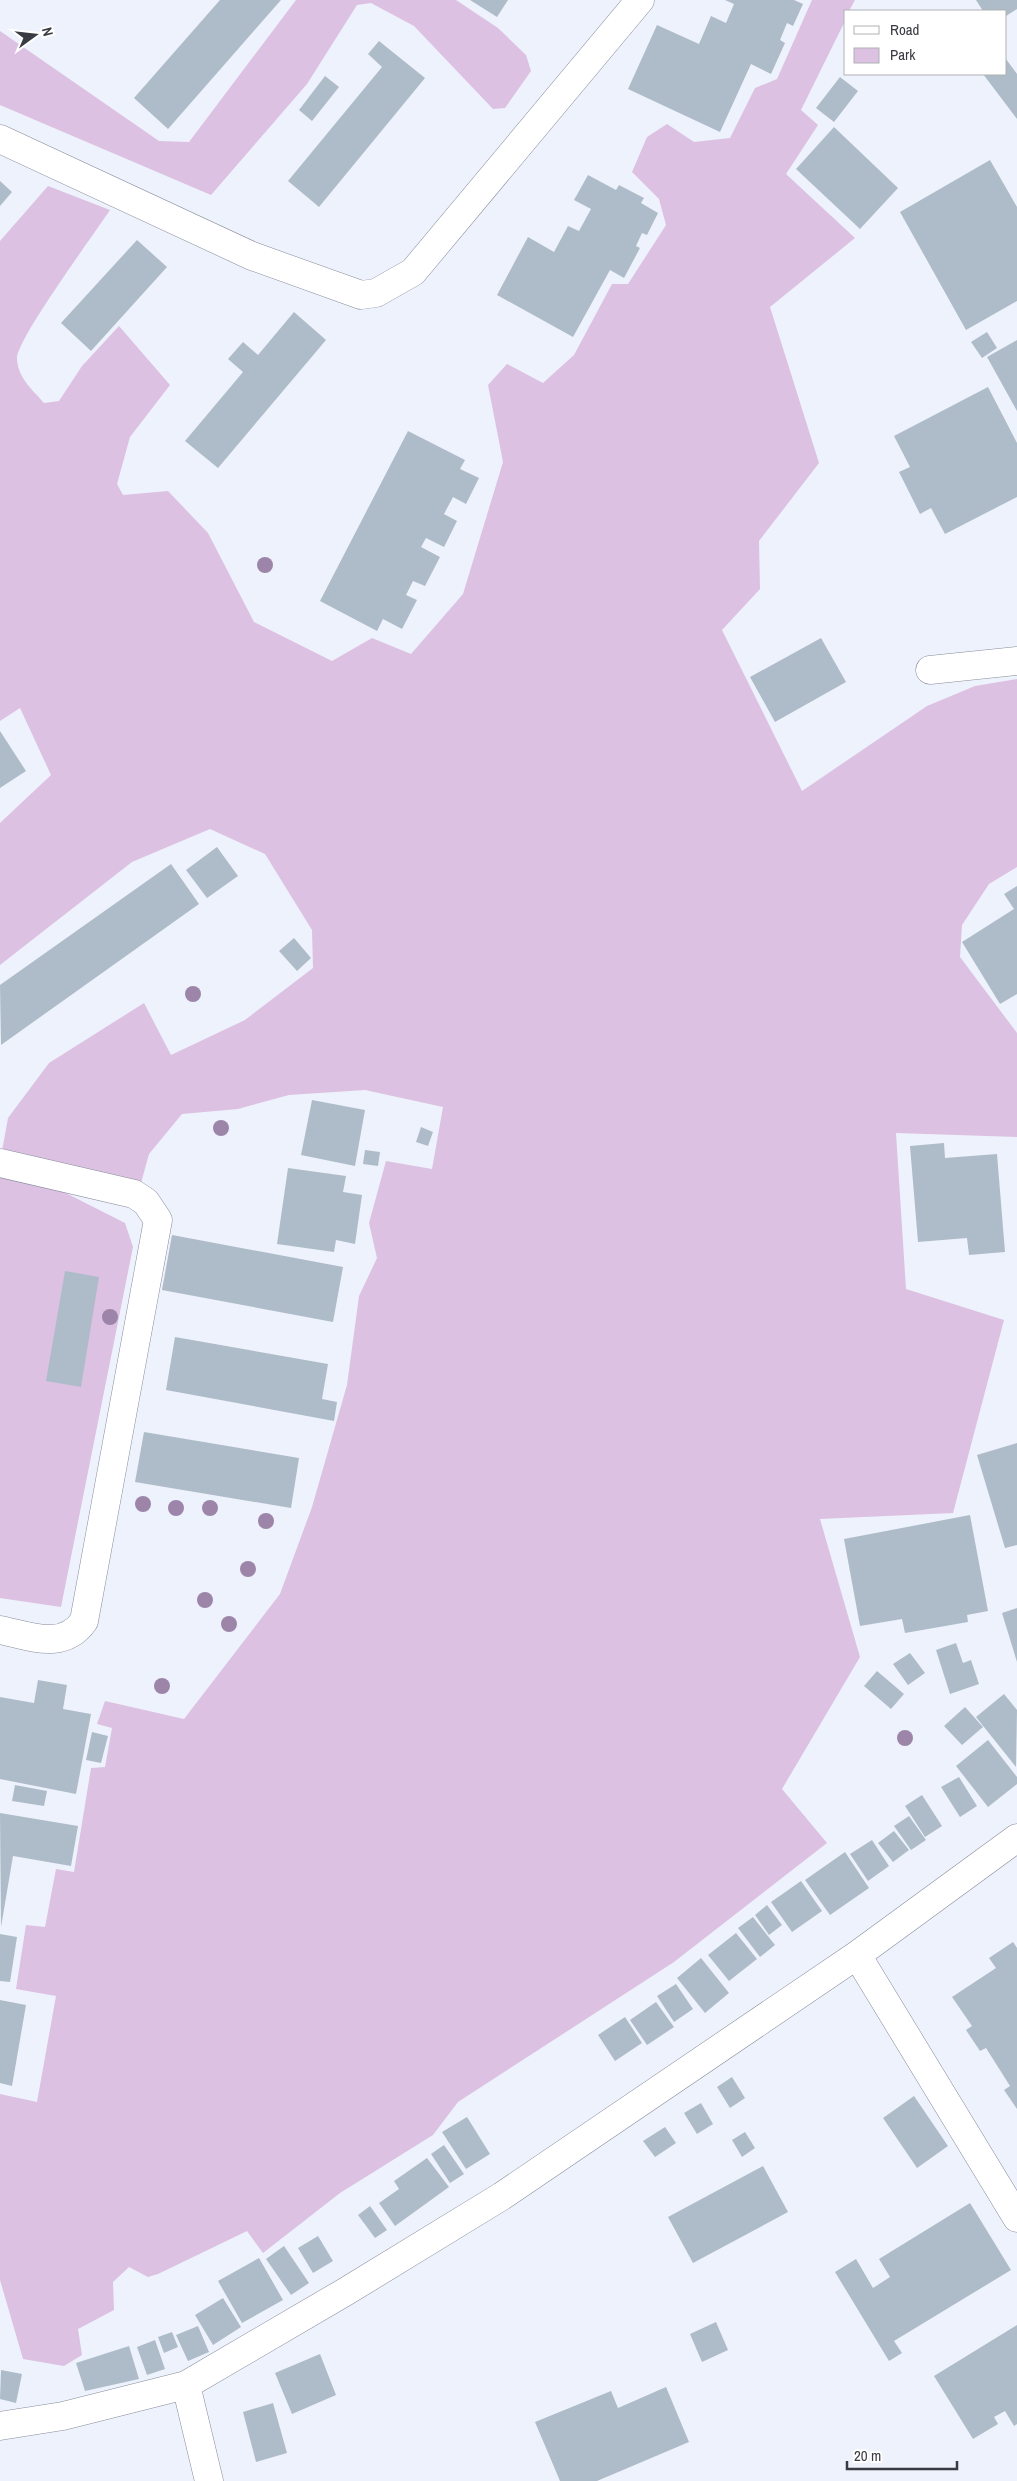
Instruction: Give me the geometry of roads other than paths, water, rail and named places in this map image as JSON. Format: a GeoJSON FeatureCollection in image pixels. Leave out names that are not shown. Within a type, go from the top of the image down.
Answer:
{"type":"FeatureCollection","features":[{"type":"Feature","properties":{"kind":"street"},"geometry":{"type":"LineString","coordinates":[[0,139],[252,256],[361,296],[376,293],[413,272],[640,0]]}},
{"type":"Feature","properties":{"kind":"street"},"geometry":{"type":"LineString","coordinates":[[930,670],[1017,661]]}},
{"type":"Feature","properties":{"kind":"street"},"geometry":{"type":"LineString","coordinates":[[0,1163],[134,1194],[146,1202],[158,1220],[84,1621],[77,1631],[59,1640],[0,1630]]}},
{"type":"Feature","properties":{"kind":"street"},"geometry":{"type":"LineString","coordinates":[[0,2426],[63,2416],[186,2385],[345,2292],[502,2196],[857,1955],[1017,1838]]}},
{"type":"Feature","properties":{"kind":"street"},"geometry":{"type":"LineString","coordinates":[[857,1955],[1017,2218]]}},
{"type":"Feature","properties":{"kind":"street"},"geometry":{"type":"LineString","coordinates":[[186,2385],[209,2481]]}}]}
